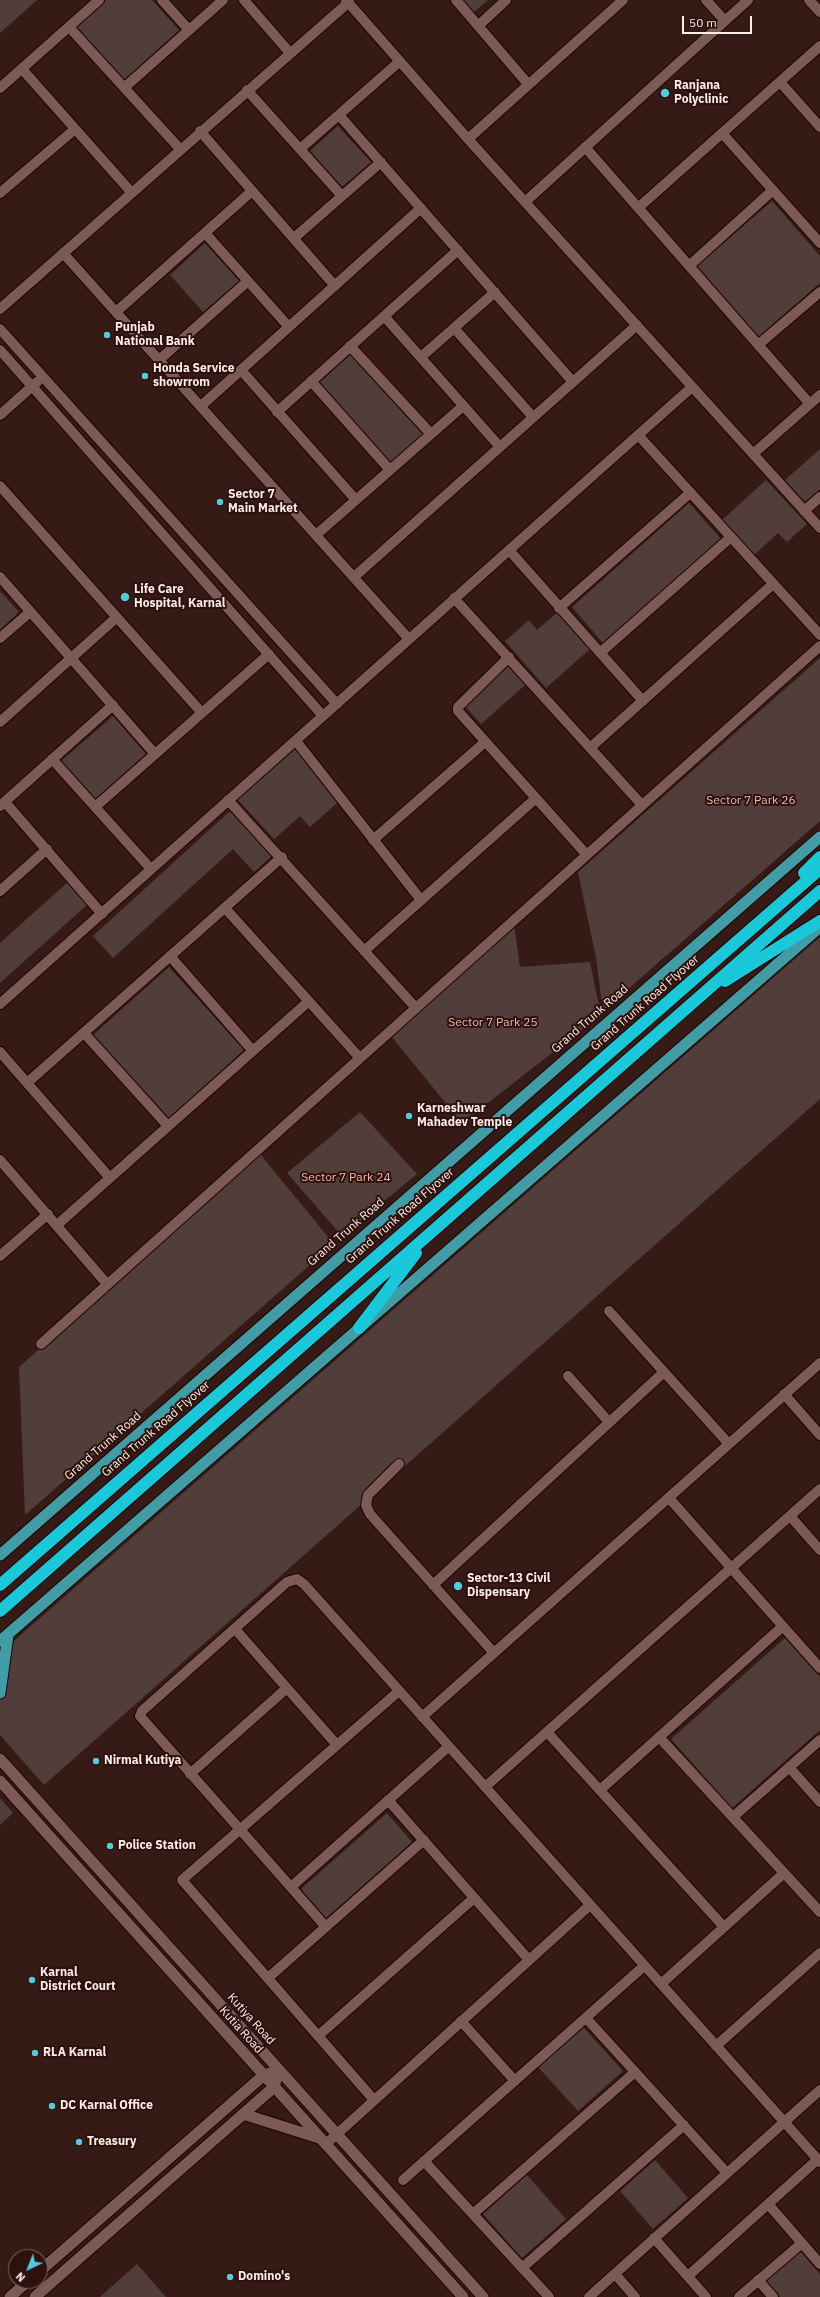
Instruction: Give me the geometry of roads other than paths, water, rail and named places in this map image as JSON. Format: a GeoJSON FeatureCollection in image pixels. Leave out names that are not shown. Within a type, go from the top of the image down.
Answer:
{"type":"FeatureCollection","features":[{"type":"Feature","properties":{"kind":"highway"},"geometry":{"type":"LineString","coordinates":[[772,910],[820,857]]}},
{"type":"Feature","properties":{"kind":"highway","name":"Grand Trunk Road Flyover"},"geometry":{"type":"LineString","coordinates":[[0,1585],[258,1357],[820,868]]}},
{"type":"Feature","properties":{"kind":"highway"},"geometry":{"type":"LineString","coordinates":[[0,1611],[820,891]]}},
{"type":"Feature","properties":{"kind":"highway"},"geometry":{"type":"LineString","coordinates":[[711,987],[732,978],[820,921]]}},
{"type":"Feature","properties":{"kind":"highway"},"geometry":{"type":"LineString","coordinates":[[359,1328],[432,1232]]}},
{"type":"Feature","properties":{"kind":"main road","name":"Grand Trunk Road"},"geometry":{"type":"LineString","coordinates":[[0,1555],[820,837]]}},
{"type":"Feature","properties":{"kind":"main road"},"geometry":{"type":"LineString","coordinates":[[0,1693],[4,1638],[820,927]]}},
{"type":"Feature","properties":{"kind":"street"},"geometry":{"type":"LineString","coordinates":[[0,88],[99,0]]}},
{"type":"Feature","properties":{"kind":"street"},"geometry":{"type":"LineString","coordinates":[[162,0],[189,30]]}},
{"type":"Feature","properties":{"kind":"street"},"geometry":{"type":"LineString","coordinates":[[125,87],[222,0]]}},
{"type":"Feature","properties":{"kind":"street"},"geometry":{"type":"LineString","coordinates":[[244,0],[290,53]]}},
{"type":"Feature","properties":{"kind":"street"},"geometry":{"type":"LineString","coordinates":[[456,0],[528,84]]}},
{"type":"Feature","properties":{"kind":"street"},"geometry":{"type":"LineString","coordinates":[[478,26],[506,0]]}},
{"type":"Feature","properties":{"kind":"street"},"geometry":{"type":"LineString","coordinates":[[468,139],[623,0]]}},
{"type":"Feature","properties":{"kind":"street"},"geometry":{"type":"LineString","coordinates":[[706,0],[725,21]]}},
{"type":"Feature","properties":{"kind":"street"},"geometry":{"type":"LineString","coordinates":[[525,202],[748,0]]}},
{"type":"Feature","properties":{"kind":"street"},"geometry":{"type":"LineString","coordinates":[[809,0],[820,12]]}},
{"type":"Feature","properties":{"kind":"street"},"geometry":{"type":"LineString","coordinates":[[0,309],[347,1],[468,139],[820,528]]}},
{"type":"Feature","properties":{"kind":"street"},"geometry":{"type":"LineString","coordinates":[[69,27],[180,149]]}},
{"type":"Feature","properties":{"kind":"street"},"geometry":{"type":"LineString","coordinates":[[638,208],[820,46]]}},
{"type":"Feature","properties":{"kind":"street"},"geometry":{"type":"LineString","coordinates":[[300,149],[400,61]]}},
{"type":"Feature","properties":{"kind":"street"},"geometry":{"type":"LineString","coordinates":[[22,69],[132,192]]}},
{"type":"Feature","properties":{"kind":"street"},"geometry":{"type":"LineString","coordinates":[[780,82],[820,127]]}},
{"type":"Feature","properties":{"kind":"street"},"geometry":{"type":"LineString","coordinates":[[247,90],[342,196]]}},
{"type":"Feature","properties":{"kind":"street"},"geometry":{"type":"LineString","coordinates":[[339,115],[573,382]]}},
{"type":"Feature","properties":{"kind":"street"},"geometry":{"type":"LineString","coordinates":[[0,193],[75,128]]}},
{"type":"Feature","properties":{"kind":"street"},"geometry":{"type":"LineString","coordinates":[[200,131],[335,286]]}},
{"type":"Feature","properties":{"kind":"street"},"geometry":{"type":"LineString","coordinates":[[722,133],[820,243]]}},
{"type":"Feature","properties":{"kind":"street"},"geometry":{"type":"LineString","coordinates":[[585,147],[810,404]]}},
{"type":"Feature","properties":{"kind":"street"},"geometry":{"type":"LineString","coordinates":[[294,238],[381,162]]}},
{"type":"Feature","properties":{"kind":"street"},"geometry":{"type":"LineString","coordinates":[[689,266],[773,190]]}},
{"type":"Feature","properties":{"kind":"street"},"geometry":{"type":"LineString","coordinates":[[116,312],[252,191]]}},
{"type":"Feature","properties":{"kind":"street"},"geometry":{"type":"LineString","coordinates":[[201,406],[421,208]]}},
{"type":"Feature","properties":{"kind":"street"},"geometry":{"type":"LineString","coordinates":[[205,233],[289,327]]}},
{"type":"Feature","properties":{"kind":"street"},"geometry":{"type":"LineString","coordinates":[[277,412],[458,250]]}},
{"type":"Feature","properties":{"kind":"street"},"geometry":{"type":"LineString","coordinates":[[63,253],[408,638]]}},
{"type":"Feature","properties":{"kind":"street"},"geometry":{"type":"LineString","coordinates":[[159,360],[248,281]]}},
{"type":"Feature","properties":{"kind":"street"},"geometry":{"type":"LineString","coordinates":[[421,357],[495,292]]}},
{"type":"Feature","properties":{"kind":"street"},"geometry":{"type":"LineString","coordinates":[[758,345],[820,292]]}},
{"type":"Feature","properties":{"kind":"street"},"geometry":{"type":"LineString","coordinates":[[384,316],[500,447]]}},
{"type":"Feature","properties":{"kind":"street"},"geometry":{"type":"LineString","coordinates":[[354,577],[637,325]]}},
{"type":"Feature","properties":{"kind":"street"},"geometry":{"type":"LineString","coordinates":[[454,328],[533,418]]}},
{"type":"Feature","properties":{"kind":"street"},"geometry":{"type":"LineString","coordinates":[[0,329],[337,704]]}},
{"type":"Feature","properties":{"kind":"street"},"geometry":{"type":"LineString","coordinates":[[350,346],[431,434]]}},
{"type":"Feature","properties":{"kind":"street"},"geometry":{"type":"LineString","coordinates":[[0,350],[323,716]]}},
{"type":"Feature","properties":{"kind":"street"},"geometry":{"type":"LineString","coordinates":[[241,370],[356,500]]}},
{"type":"Feature","properties":{"kind":"street"},"geometry":{"type":"LineString","coordinates":[[0,415],[43,377]]}},
{"type":"Feature","properties":{"kind":"street"},"geometry":{"type":"LineString","coordinates":[[311,381],[390,470]]}},
{"type":"Feature","properties":{"kind":"street"},"geometry":{"type":"LineString","coordinates":[[0,1004],[296,741],[408,638],[639,436],[692,387]]}},
{"type":"Feature","properties":{"kind":"street"},"geometry":{"type":"LineString","coordinates":[[753,454],[820,395]]}},
{"type":"Feature","properties":{"kind":"street"},"geometry":{"type":"LineString","coordinates":[[316,535],[464,406]]}},
{"type":"Feature","properties":{"kind":"street"},"geometry":{"type":"LineString","coordinates":[[639,436],[820,635]]}},
{"type":"Feature","properties":{"kind":"street"},"geometry":{"type":"LineString","coordinates":[[114,478],[125,469]]}},
{"type":"Feature","properties":{"kind":"street"},"geometry":{"type":"LineString","coordinates":[[0,486],[202,713]]}},
{"type":"Feature","properties":{"kind":"street"},"geometry":{"type":"LineString","coordinates":[[560,608],[690,493]]}},
{"type":"Feature","properties":{"kind":"street"},"geometry":{"type":"LineString","coordinates":[[804,511],[820,496]]}},
{"type":"Feature","properties":{"kind":"street"},"geometry":{"type":"LineString","coordinates":[[600,653],[731,537]]}},
{"type":"Feature","properties":{"kind":"street"},"geometry":{"type":"LineString","coordinates":[[508,550],[643,700]]}},
{"type":"Feature","properties":{"kind":"street"},"geometry":{"type":"LineString","coordinates":[[206,582],[218,571]]}},
{"type":"Feature","properties":{"kind":"street"},"geometry":{"type":"LineString","coordinates":[[0,577],[155,754]]}},
{"type":"Feature","properties":{"kind":"street"},"geometry":{"type":"LineString","coordinates":[[591,747],[773,584]]}},
{"type":"Feature","properties":{"kind":"street"},"geometry":{"type":"LineString","coordinates":[[454,598],[591,747],[642,805]]}},
{"type":"Feature","properties":{"kind":"street"},"geometry":{"type":"LineString","coordinates":[[0,638],[30,612]]}},
{"type":"Feature","properties":{"kind":"street"},"geometry":{"type":"LineString","coordinates":[[0,722],[117,617]]}},
{"type":"Feature","properties":{"kind":"street"},"geometry":{"type":"LineString","coordinates":[[41,1344],[359,1057],[820,646]]}},
{"type":"Feature","properties":{"kind":"street"},"geometry":{"type":"LineString","coordinates":[[95,807],[269,654]]}},
{"type":"Feature","properties":{"kind":"street"},"geometry":{"type":"LineString","coordinates":[[509,657],[457,709],[586,854]]}},
{"type":"Feature","properties":{"kind":"street"},"geometry":{"type":"LineString","coordinates":[[102,914],[47,849],[2,804],[113,706]]}},
{"type":"Feature","properties":{"kind":"street"},"geometry":{"type":"LineString","coordinates":[[296,741],[420,900]]}},
{"type":"Feature","properties":{"kind":"street"},"geometry":{"type":"LineString","coordinates":[[374,840],[485,742]]}},
{"type":"Feature","properties":{"kind":"street"},"geometry":{"type":"LineString","coordinates":[[52,759],[151,869]]}},
{"type":"Feature","properties":{"kind":"street"},"geometry":{"type":"LineString","coordinates":[[364,950],[536,799]]}},
{"type":"Feature","properties":{"kind":"street"},"geometry":{"type":"LineString","coordinates":[[228,800],[282,857],[415,1007]]}},
{"type":"Feature","properties":{"kind":"street"},"geometry":{"type":"LineString","coordinates":[[0,890],[47,849]]}},
{"type":"Feature","properties":{"kind":"street"},"geometry":{"type":"LineString","coordinates":[[27,1083],[282,857]]}},
{"type":"Feature","properties":{"kind":"street"},"geometry":{"type":"LineString","coordinates":[[225,908],[359,1057]]}},
{"type":"Feature","properties":{"kind":"street"},"geometry":{"type":"LineString","coordinates":[[170,956],[253,1051]]}},
{"type":"Feature","properties":{"kind":"street"},"geometry":{"type":"LineString","coordinates":[[57,1225],[309,1001]]}},
{"type":"Feature","properties":{"kind":"street"},"geometry":{"type":"LineString","coordinates":[[84,1033],[168,1126]]}},
{"type":"Feature","properties":{"kind":"street"},"geometry":{"type":"LineString","coordinates":[[0,1052],[110,1178]]}},
{"type":"Feature","properties":{"kind":"street"},"geometry":{"type":"LineString","coordinates":[[0,1160],[107,1284]]}},
{"type":"Feature","properties":{"kind":"street"},"geometry":{"type":"LineString","coordinates":[[0,1256],[48,1214]]}},
{"type":"Feature","properties":{"kind":"street"},"geometry":{"type":"LineString","coordinates":[[610,1311],[729,1444]]}},
{"type":"Feature","properties":{"kind":"street"},"geometry":{"type":"LineString","coordinates":[[422,1717],[820,1362]]}},
{"type":"Feature","properties":{"kind":"street"},"geometry":{"type":"LineString","coordinates":[[433,1585],[664,1372]]}},
{"type":"Feature","properties":{"kind":"street"},"geometry":{"type":"LineString","coordinates":[[568,1376],[609,1422]]}},
{"type":"Feature","properties":{"kind":"street"},"geometry":{"type":"LineString","coordinates":[[784,1394],[820,1435]]}},
{"type":"Feature","properties":{"kind":"street"},"geometry":{"type":"LineString","coordinates":[[399,1464],[368,1495],[366,1505],[370,1514],[494,1653]]}},
{"type":"Feature","properties":{"kind":"street"},"geometry":{"type":"LineString","coordinates":[[485,1787],[820,1489]]}},
{"type":"Feature","properties":{"kind":"street"},"geometry":{"type":"LineString","coordinates":[[669,1498],[820,1668]]}},
{"type":"Feature","properties":{"kind":"street"},"geometry":{"type":"LineString","coordinates":[[790,1516],[820,1550]]}},
{"type":"Feature","properties":{"kind":"street"},"geometry":{"type":"LineString","coordinates":[[326,1927],[140,1716],[142,1711],[287,1582],[297,1579],[304,1584],[819,2161],[768,2204],[688,2276]]}},
{"type":"Feature","properties":{"kind":"street"},"geometry":{"type":"LineString","coordinates":[[600,1790],[783,1626]]}},
{"type":"Feature","properties":{"kind":"street"},"geometry":{"type":"LineString","coordinates":[[235,1629],[337,1745]]}},
{"type":"Feature","properties":{"kind":"street"},"geometry":{"type":"LineString","coordinates":[[190,1774],[287,1688]]}},
{"type":"Feature","properties":{"kind":"street"},"geometry":{"type":"LineString","coordinates":[[374,2100],[182,1880],[399,1691]]}},
{"type":"Feature","properties":{"kind":"street"},"geometry":{"type":"LineString","coordinates":[[547,1732],[724,1927]]}},
{"type":"Feature","properties":{"kind":"street"},"geometry":{"type":"LineString","coordinates":[[659,1737],[820,1912]]}},
{"type":"Feature","properties":{"kind":"street"},"geometry":{"type":"LineString","coordinates":[[733,1817],[820,1740]]}},
{"type":"Feature","properties":{"kind":"street"},"geometry":{"type":"LineString","coordinates":[[291,1887],[448,1747]]}},
{"type":"Feature","properties":{"kind":"street","name":"Kutiya Road"},"geometry":{"type":"LineString","coordinates":[[0,1759],[483,2297]]}},
{"type":"Feature","properties":{"kind":"street"},"geometry":{"type":"LineString","coordinates":[[789,1767],[820,1802]]}},
{"type":"Feature","properties":{"kind":"street","name":"Kutia Road"},"geometry":{"type":"LineString","coordinates":[[0,1781],[463,2297]]}},
{"type":"Feature","properties":{"kind":"street"},"geometry":{"type":"LineString","coordinates":[[25,1809],[37,1800]]}},
{"type":"Feature","properties":{"kind":"street"},"geometry":{"type":"LineString","coordinates":[[388,1800],[529,1960]]}},
{"type":"Feature","properties":{"kind":"street"},"geometry":{"type":"LineString","coordinates":[[268,1978],[424,1840]]}},
{"type":"Feature","properties":{"kind":"street"},"geometry":{"type":"LineString","coordinates":[[661,1984],[784,1873]]}},
{"type":"Feature","properties":{"kind":"street"},"geometry":{"type":"LineString","coordinates":[[318,2036],[474,1898]]}},
{"type":"Feature","properties":{"kind":"street"},"geometry":{"type":"LineString","coordinates":[[243,2114],[323,2141],[337,2134],[590,1905]]}},
{"type":"Feature","properties":{"kind":"street"},"geometry":{"type":"LineString","coordinates":[[716,2046],[820,1953]]}},
{"type":"Feature","properties":{"kind":"street"},"geometry":{"type":"LineString","coordinates":[[403,2180],[644,1966]]}},
{"type":"Feature","properties":{"kind":"street"},"geometry":{"type":"LineString","coordinates":[[586,2018],[727,2173]]}},
{"type":"Feature","properties":{"kind":"street"},"geometry":{"type":"LineString","coordinates":[[461,2022],[514,2081]]}},
{"type":"Feature","properties":{"kind":"street"},"geometry":{"type":"LineString","coordinates":[[48,2264],[264,2075],[280,2070]]}},
{"type":"Feature","properties":{"kind":"street"},"geometry":{"type":"LineString","coordinates":[[37,2296],[274,2087],[280,2070]]}},
{"type":"Feature","properties":{"kind":"street"},"geometry":{"type":"LineString","coordinates":[[473,2214],[634,2072]]}},
{"type":"Feature","properties":{"kind":"street"},"geometry":{"type":"LineString","coordinates":[[589,2297],[820,2090]]}},
{"type":"Feature","properties":{"kind":"street"},"geometry":{"type":"LineString","coordinates":[[522,2268],[684,2125]]}},
{"type":"Feature","properties":{"kind":"street"},"geometry":{"type":"LineString","coordinates":[[175,2153],[185,2165]]}},
{"type":"Feature","properties":{"kind":"street"},"geometry":{"type":"LineString","coordinates":[[424,2161],[549,2297]]}},
{"type":"Feature","properties":{"kind":"street"},"geometry":{"type":"LineString","coordinates":[[768,2204],[820,2264]]}},
{"type":"Feature","properties":{"kind":"street"},"geometry":{"type":"LineString","coordinates":[[654,2238],[706,2297]]}},
{"type":"Feature","properties":{"kind":"street"},"geometry":{"type":"LineString","coordinates":[[739,2297],[802,2243]]}},
{"type":"Feature","properties":{"kind":"street"},"geometry":{"type":"LineString","coordinates":[[615,2274],[635,2297]]}},
{"type":"Feature","properties":{"kind":"street"},"geometry":{"type":"LineString","coordinates":[[758,2280],[772,2297]]}},
{"type":"Feature","properties":{"kind":"street"},"geometry":{"type":"LineString","coordinates":[[10,2297],[19,2289]]}},
{"type":"Feature","properties":{"kind":"place","name":"Ranjana Polyclinic"},"geometry":{"type":"Point","coordinates":[665,93]}},
{"type":"Feature","properties":{"kind":"place","name":"Punjab National Bank"},"geometry":{"type":"Point","coordinates":[107,335]}},
{"type":"Feature","properties":{"kind":"place","name":"Honda Service showrrom"},"geometry":{"type":"Point","coordinates":[145,376]}},
{"type":"Feature","properties":{"kind":"place","name":"Sector 7 Main Market"},"geometry":{"type":"Point","coordinates":[220,502]}},
{"type":"Feature","properties":{"kind":"place","name":"Life Care Hospital, Karnal"},"geometry":{"type":"Point","coordinates":[125,597]}},
{"type":"Feature","properties":{"kind":"place","name":"Karneshwar Mahadev Temple"},"geometry":{"type":"Point","coordinates":[409,1116]}},
{"type":"Feature","properties":{"kind":"place","name":"Sector-13 Civil Dispensary"},"geometry":{"type":"Point","coordinates":[458,1586]}},
{"type":"Feature","properties":{"kind":"place","name":"Nirmal Kutiya"},"geometry":{"type":"Point","coordinates":[96,1761]}},
{"type":"Feature","properties":{"kind":"place","name":"Police Station"},"geometry":{"type":"Point","coordinates":[110,1846]}},
{"type":"Feature","properties":{"kind":"place","name":"Karnal District Court"},"geometry":{"type":"Point","coordinates":[32,1980]}},
{"type":"Feature","properties":{"kind":"place","name":"RLA Karnal"},"geometry":{"type":"Point","coordinates":[35,2053]}},
{"type":"Feature","properties":{"kind":"place","name":"DC Karnal Office"},"geometry":{"type":"Point","coordinates":[52,2106]}},
{"type":"Feature","properties":{"kind":"place","name":"Treasury"},"geometry":{"type":"Point","coordinates":[79,2142]}},
{"type":"Feature","properties":{"kind":"place","name":"Domino's"},"geometry":{"type":"Point","coordinates":[230,2277]}},
{"type":"Feature","properties":{"kind":"park label","name":"Sector 7 Park 26"},"geometry":{"type":"Point","coordinates":[751,801]}},
{"type":"Feature","properties":{"kind":"park label","name":"Sector 7 Park 25"},"geometry":{"type":"Point","coordinates":[493,1023]}},
{"type":"Feature","properties":{"kind":"park label","name":"Sector 7 Park 24"},"geometry":{"type":"Point","coordinates":[346,1178]}}]}
